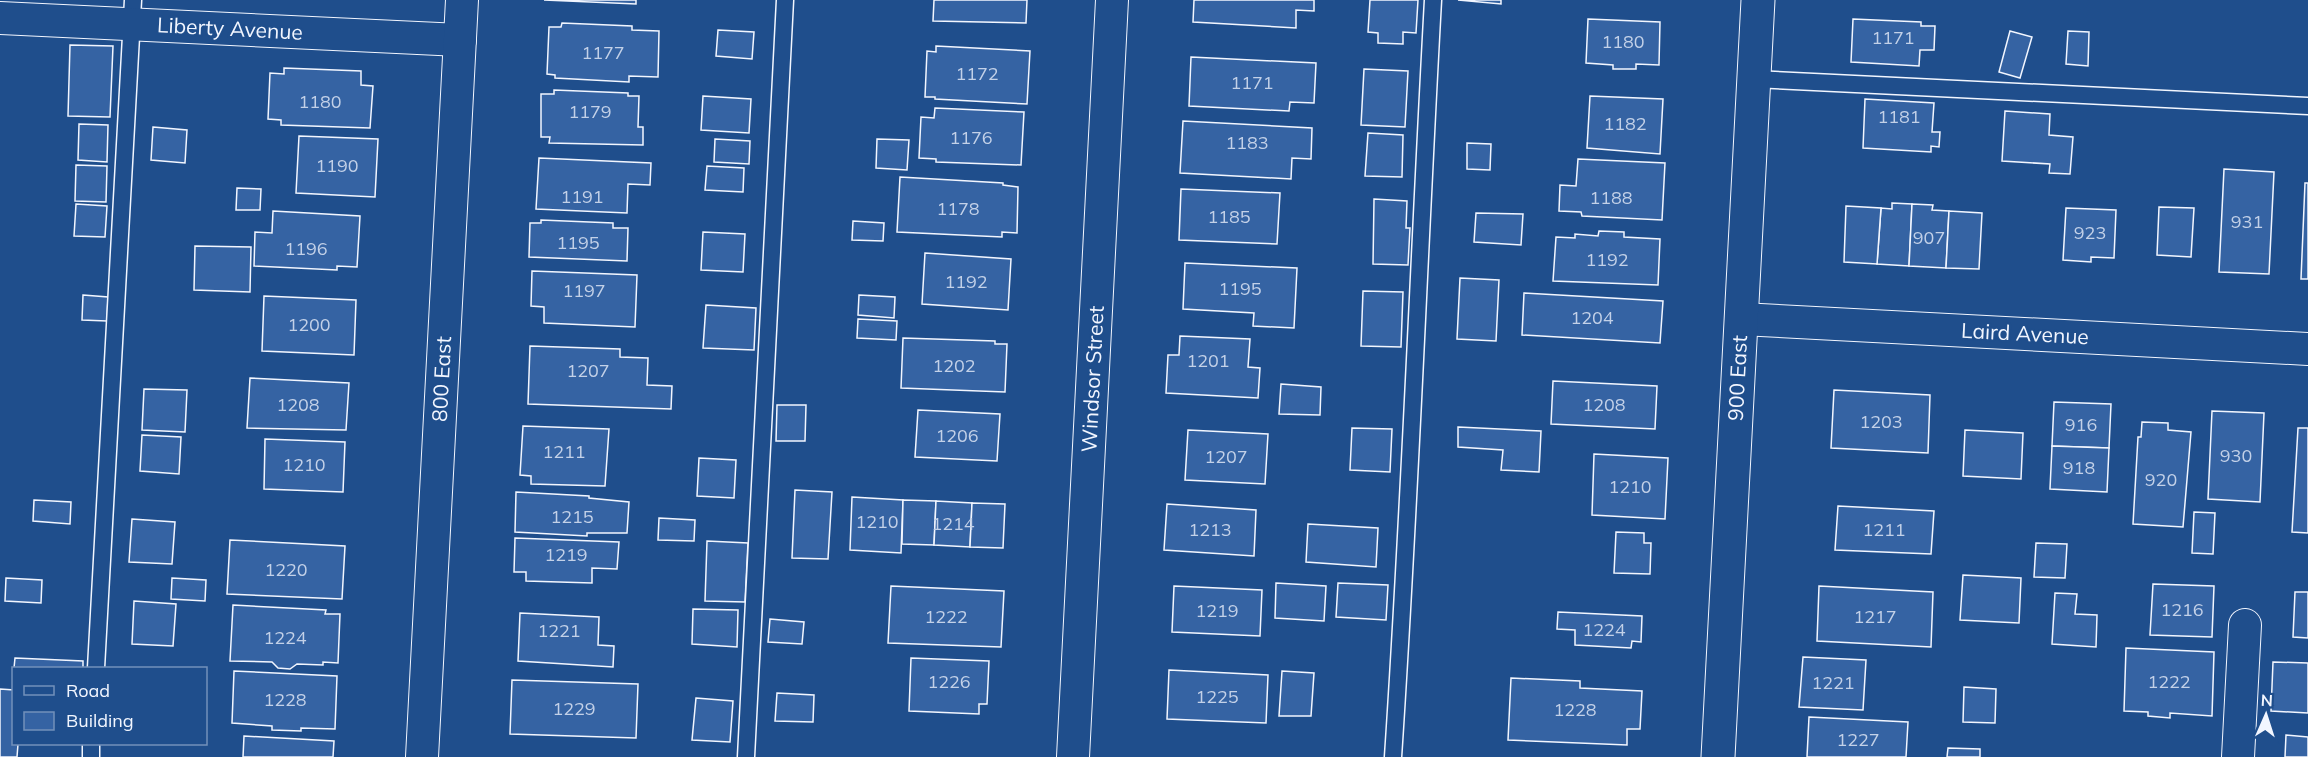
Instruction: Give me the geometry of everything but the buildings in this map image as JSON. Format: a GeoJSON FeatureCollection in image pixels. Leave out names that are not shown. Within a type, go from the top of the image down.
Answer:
{"type":"FeatureCollection","features":[{"type":"Feature","properties":{"kind":"street","name":"800 East"},"geometry":{"type":"LineString","coordinates":[[422,757],[462,0]]}},
{"type":"Feature","properties":{"kind":"street","name":"Windsor Street"},"geometry":{"type":"LineString","coordinates":[[1073,757],[1112,0]]}},
{"type":"Feature","properties":{"kind":"street","name":"900 East"},"geometry":{"type":"LineString","coordinates":[[1718,757],[1758,0]]}},
{"type":"Feature","properties":{"kind":"street","name":"Liberty Avenue"},"geometry":{"type":"LineString","coordinates":[[0,18],[133,12],[460,40]]}},
{"type":"Feature","properties":{"kind":"street","name":"Laird Avenue"},"geometry":{"type":"LineString","coordinates":[[1741,319],[2308,350]]}},
{"type":"Feature","properties":{"kind":"street"},"geometry":{"type":"LineString","coordinates":[[2238,757],[2245,625]]}},
{"type":"Feature","properties":{"kind":"lane"},"geometry":{"type":"LineString","coordinates":[[747,757],[785,0]]}},
{"type":"Feature","properties":{"kind":"lane"},"geometry":{"type":"LineString","coordinates":[[1393,757],[1407,560],[1421,218],[1433,0]]}},
{"type":"Feature","properties":{"kind":"lane"},"geometry":{"type":"LineString","coordinates":[[96,667],[133,12]]}},
{"type":"Feature","properties":{"kind":"lane"},"geometry":{"type":"LineString","coordinates":[[1754,79],[2308,106]]}}]}
